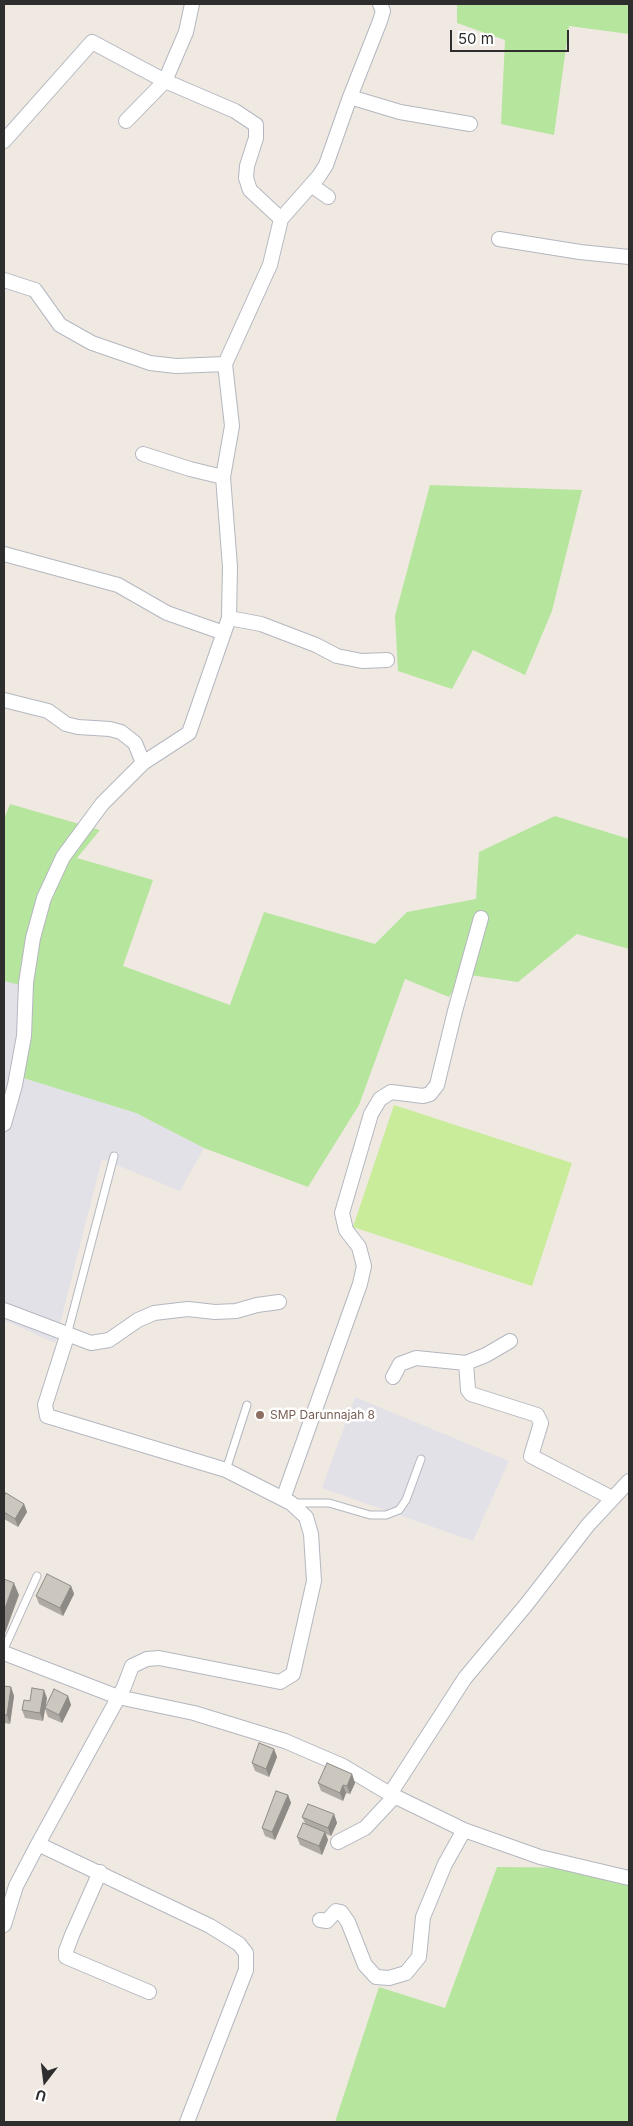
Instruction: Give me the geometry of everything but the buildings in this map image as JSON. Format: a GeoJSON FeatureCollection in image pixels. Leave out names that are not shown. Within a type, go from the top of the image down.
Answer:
{"type":"FeatureCollection","features":[{"type":"Feature","properties":{"kind":"street"},"geometry":{"type":"LineString","coordinates":[[126,121],[164,81],[186,32],[192,4]]}},
{"type":"Feature","properties":{"kind":"street"},"geometry":{"type":"LineString","coordinates":[[4,1124],[16,1084],[24,1036],[26,983],[33,938],[44,898],[62,857],[82,828],[102,804],[143,763],[189,733],[230,618],[230,567],[223,478],[232,426],[225,364],[270,266],[281,219],[319,176],[329,157],[380,21],[383,11],[380,4]]}},
{"type":"Feature","properties":{"kind":"street"},"geometry":{"type":"LineString","coordinates":[[4,141],[92,42],[164,81],[235,111],[256,125],[256,138],[247,166],[246,178],[250,190],[281,219]]}},
{"type":"Feature","properties":{"kind":"street"},"geometry":{"type":"LineString","coordinates":[[350,97],[400,112],[470,124]]}},
{"type":"Feature","properties":{"kind":"street"},"geometry":{"type":"LineString","coordinates":[[311,185],[328,198]]}},
{"type":"Feature","properties":{"kind":"street"},"geometry":{"type":"LineString","coordinates":[[499,239],[580,252],[629,257]]}},
{"type":"Feature","properties":{"kind":"street"},"geometry":{"type":"LineString","coordinates":[[4,280],[35,290],[60,325],[92,343],[150,363],[176,366],[225,364]]}},
{"type":"Feature","properties":{"kind":"street"},"geometry":{"type":"LineString","coordinates":[[143,454],[223,478]]}},
{"type":"Feature","properties":{"kind":"street"},"geometry":{"type":"LineString","coordinates":[[4,554],[118,585],[167,613],[224,633]]}},
{"type":"Feature","properties":{"kind":"street"},"geometry":{"type":"LineString","coordinates":[[230,618],[261,624],[316,645],[337,656],[362,661],[387,660]]}},
{"type":"Feature","properties":{"kind":"street"},"geometry":{"type":"LineString","coordinates":[[4,700],[48,711],[66,724],[121,732],[134,743],[143,763]]}},
{"type":"Feature","properties":{"kind":"street"},"geometry":{"type":"LineString","coordinates":[[287,1501],[360,1284],[364,1266],[359,1247],[346,1230],[342,1213],[371,1114],[380,1099],[391,1092],[422,1096],[430,1094],[437,1086],[455,1011],[481,918]]}},
{"type":"Feature","properties":{"kind":"street"},"geometry":{"type":"LineString","coordinates":[[4,1310],[91,1344],[103,1343],[138,1320],[154,1313],[188,1310],[229,1312],[279,1302]]}},
{"type":"Feature","properties":{"kind":"street"},"geometry":{"type":"LineString","coordinates":[[4,1925],[16,1886],[124,1687],[132,1666],[148,1659],[159,1658],[280,1682],[293,1674],[314,1581],[310,1525],[306,1517],[287,1501],[226,1470],[47,1416],[45,1405],[67,1336]]}},
{"type":"Feature","properties":{"kind":"street"},"geometry":{"type":"LineString","coordinates":[[393,1377],[400,1364],[416,1358],[466,1363],[486,1355],[510,1341]]}},
{"type":"Feature","properties":{"kind":"street"},"geometry":{"type":"LineString","coordinates":[[466,1363],[468,1390],[471,1394],[537,1415],[540,1419],[540,1428],[531,1456],[612,1498]]}},
{"type":"Feature","properties":{"kind":"street"},"geometry":{"type":"LineString","coordinates":[[338,1842],[365,1828],[393,1795],[465,1678],[588,1525],[629,1481]]}},
{"type":"Feature","properties":{"kind":"street"},"geometry":{"type":"LineString","coordinates":[[4,1651],[118,1697],[194,1713],[285,1741],[343,1766],[393,1795],[464,1830],[540,1858],[629,1878]]}},
{"type":"Feature","properties":{"kind":"street"},"geometry":{"type":"LineString","coordinates":[[320,1920],[327,1921],[336,1911],[341,1912],[348,1922],[366,1964],[376,1976],[389,1978],[406,1972],[419,1958],[423,1917],[445,1864],[464,1830]]}},
{"type":"Feature","properties":{"kind":"street"},"geometry":{"type":"LineString","coordinates":[[38,1844],[210,1926],[239,1944],[246,1953],[246,1970],[188,2122]]}},
{"type":"Feature","properties":{"kind":"street"},"geometry":{"type":"LineString","coordinates":[[100,1872],[72,1935],[66,1951],[66,1957],[149,1992]]}},
{"type":"Feature","properties":{"kind":"lane"},"geometry":{"type":"LineString","coordinates":[[67,1336],[114,1156]]}},
{"type":"Feature","properties":{"kind":"lane"},"geometry":{"type":"LineString","coordinates":[[226,1470],[247,1405]]}},
{"type":"Feature","properties":{"kind":"lane"},"geometry":{"type":"LineString","coordinates":[[287,1501],[329,1503],[370,1515],[386,1515],[399,1510],[406,1500],[421,1459]]}},
{"type":"Feature","properties":{"kind":"lane"},"geometry":{"type":"LineString","coordinates":[[4,1651],[38,1576]]}},
{"type":"Feature","properties":{"kind":"shaded area"},"geometry":{"type":"Polygon","coordinates":[[[4,981],[20,984],[20,1077],[136,1113],[204,1148],[180,1191],[102,1159],[55,1343],[4,1320],[4,981]]]}},
{"type":"Feature","properties":{"kind":"shaded area"},"geometry":{"type":"Polygon","coordinates":[[[355,1397],[509,1461],[473,1541],[322,1488],[355,1397]]]}},
{"type":"Feature","properties":{"kind":"green space"},"geometry":{"type":"Polygon","coordinates":[[[457,4],[629,4],[629,34],[569,26],[554,135],[501,124],[505,40],[457,23],[457,4]]]}},
{"type":"Feature","properties":{"kind":"green space"},"geometry":{"type":"Polygon","coordinates":[[[430,485],[582,490],[552,611],[525,675],[473,650],[452,689],[398,671],[395,616],[430,485]]]}},
{"type":"Feature","properties":{"kind":"green space"},"geometry":{"type":"Polygon","coordinates":[[[10,804],[100,830],[77,858],[153,880],[123,966],[230,1005],[264,912],[375,944],[407,912],[476,899],[479,852],[555,816],[629,839],[629,949],[577,934],[518,982],[463,974],[449,997],[405,979],[359,1105],[308,1187],[204,1148],[136,1113],[20,1077],[20,985],[4,981],[4,819],[10,804]]]}},
{"type":"Feature","properties":{"kind":"green space"},"geometry":{"type":"Polygon","coordinates":[[[394,1105],[572,1163],[532,1286],[353,1227],[394,1105]]]}},
{"type":"Feature","properties":{"kind":"green space"},"geometry":{"type":"Polygon","coordinates":[[[497,1867],[610,1868],[629,1875],[629,2122],[335,2122],[379,1987],[445,2008],[497,1867]]]}},
{"type":"Feature","properties":{"kind":"place","name":"SMP Darunnajah 8"},"geometry":{"type":"Point","coordinates":[260,1415]}}]}
